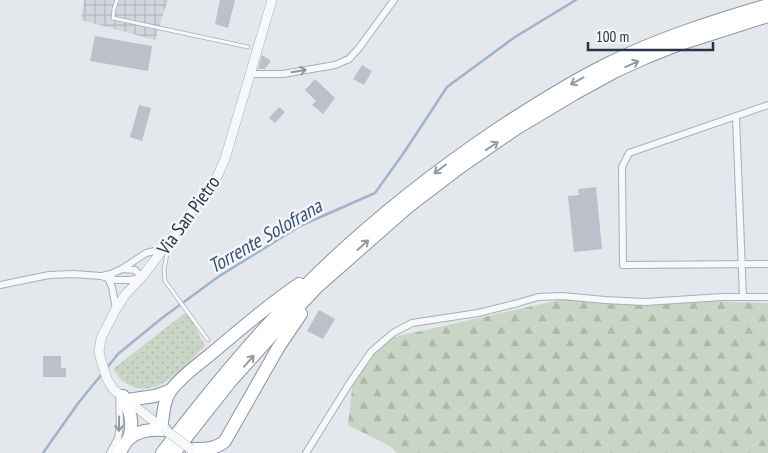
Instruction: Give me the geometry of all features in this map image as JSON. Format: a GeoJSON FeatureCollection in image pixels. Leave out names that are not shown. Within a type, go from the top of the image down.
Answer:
{"type":"FeatureCollection","features":[{"type":"Feature","properties":{"kind":"highway"},"geometry":{"type":"LineString","coordinates":[[162,453],[236,360],[304,287],[367,229],[459,155],[553,94],[605,65],[635,51],[697,28],[768,5]]}},
{"type":"Feature","properties":{"kind":"highway"},"geometry":{"type":"LineString","coordinates":[[174,453],[230,382],[317,287],[408,207],[459,168],[517,128],[614,72],[647,57],[768,16]]}},
{"type":"Feature","properties":{"kind":"highway"},"geometry":{"type":"LineString","coordinates":[[194,451],[220,446],[225,447],[278,348],[292,326],[349,258]]}},
{"type":"Feature","properties":{"kind":"highway"},"geometry":{"type":"LineString","coordinates":[[120,453],[129,438],[132,423],[130,410],[123,396],[155,396],[171,390],[247,324],[329,262]]}},
{"type":"Feature","properties":{"kind":"highway"},"geometry":{"type":"LineString","coordinates":[[129,438],[145,431],[163,429],[164,406],[171,390]]}},
{"type":"Feature","properties":{"kind":"street","name":"Via San Pietro"},"geometry":{"type":"LineString","coordinates":[[123,396],[113,389],[107,379],[101,360],[101,338],[125,296],[142,277],[215,181],[225,160],[272,0]]}},
{"type":"Feature","properties":{"kind":"street"},"geometry":{"type":"LineString","coordinates":[[250,74],[283,74],[335,65],[349,59],[394,0]]}},
{"type":"Feature","properties":{"kind":"street"},"geometry":{"type":"LineString","coordinates":[[768,105],[629,153],[622,167],[623,265],[768,264]]}},
{"type":"Feature","properties":{"kind":"street"},"geometry":{"type":"LineString","coordinates":[[736,117],[743,297]]}},
{"type":"Feature","properties":{"kind":"street"},"geometry":{"type":"LineString","coordinates":[[104,277],[122,269],[146,253],[163,249]]}},
{"type":"Feature","properties":{"kind":"street"},"geometry":{"type":"LineString","coordinates":[[122,269],[135,270],[142,277]]}},
{"type":"Feature","properties":{"kind":"street"},"geometry":{"type":"LineString","coordinates":[[0,285],[49,275],[73,274],[116,280],[130,280],[142,277]]}},
{"type":"Feature","properties":{"kind":"street"},"geometry":{"type":"LineString","coordinates":[[104,277],[114,295],[116,309]]}},
{"type":"Feature","properties":{"kind":"street"},"geometry":{"type":"LineString","coordinates":[[306,453],[371,352],[393,333],[412,323],[478,313],[518,304],[538,296],[645,302],[722,297],[768,297]]}},
{"type":"Feature","properties":{"kind":"street"},"geometry":{"type":"LineString","coordinates":[[123,396],[163,429],[194,451]]}},
{"type":"Feature","properties":{"kind":"street"},"geometry":{"type":"LineString","coordinates":[[110,453],[118,438],[123,396]]}},
{"type":"Feature","properties":{"kind":"lane"},"geometry":{"type":"LineString","coordinates":[[117,0],[113,18],[248,47]]}},
{"type":"Feature","properties":{"kind":"lane"},"geometry":{"type":"LineString","coordinates":[[169,241],[164,269],[165,281],[208,340]]}},
{"type":"Feature","properties":{"kind":"shaded area"},"geometry":{"type":"Polygon","coordinates":[[[84,0],[168,0],[155,40],[81,20],[84,0]]]}},
{"type":"Feature","properties":{"kind":"green space"},"geometry":{"type":"Polygon","coordinates":[[[573,297],[768,303],[768,453],[397,453],[390,446],[348,425],[353,380],[381,340],[573,297]]]}},
{"type":"Feature","properties":{"kind":"green space"},"geometry":{"type":"Polygon","coordinates":[[[185,313],[192,321],[205,346],[178,372],[157,386],[135,387],[122,380],[113,369],[185,313]]]}},
{"type":"Feature","properties":{"kind":"building"},"geometry":{"type":"Polygon","coordinates":[[[220,0],[235,0],[228,28],[215,24],[220,0]]]}},
{"type":"Feature","properties":{"kind":"building"},"geometry":{"type":"Polygon","coordinates":[[[95,36],[152,46],[148,71],[90,61],[95,36]]]}},
{"type":"Feature","properties":{"kind":"building"},"geometry":{"type":"Polygon","coordinates":[[[262,55],[271,61],[265,69],[258,69],[262,55]]]}},
{"type":"Feature","properties":{"kind":"building"},"geometry":{"type":"Polygon","coordinates":[[[362,65],[372,71],[364,85],[353,79],[362,65]]]}},
{"type":"Feature","properties":{"kind":"building"},"geometry":{"type":"Polygon","coordinates":[[[315,79],[335,98],[323,114],[312,105],[316,101],[305,90],[315,79]]]}},
{"type":"Feature","properties":{"kind":"building"},"geometry":{"type":"Polygon","coordinates":[[[139,105],[151,108],[142,141],[130,137],[139,105]]]}},
{"type":"Feature","properties":{"kind":"building"},"geometry":{"type":"Polygon","coordinates":[[[279,107],[285,112],[275,123],[269,118],[279,107]]]}},
{"type":"Feature","properties":{"kind":"building"},"geometry":{"type":"Polygon","coordinates":[[[596,187],[602,249],[574,252],[568,196],[579,195],[578,189],[596,187]]]}},
{"type":"Feature","properties":{"kind":"building"},"geometry":{"type":"Polygon","coordinates":[[[319,310],[335,319],[323,339],[307,331],[319,310]]]}},
{"type":"Feature","properties":{"kind":"building"},"geometry":{"type":"Polygon","coordinates":[[[43,356],[61,356],[61,368],[66,368],[66,377],[43,377],[43,356]]]}},
{"type":"Feature","properties":{"kind":"waterway","name":"Torrente Solofrana"},"geometry":{"type":"LineString","coordinates":[[106,369],[118,354],[162,318],[218,277],[300,226],[375,193],[447,87],[515,37],[576,0]]}},
{"type":"Feature","properties":{"kind":"waterway","name":"Torrente Solofrana"},"geometry":{"type":"LineString","coordinates":[[43,453],[79,402],[102,374]]}}]}
